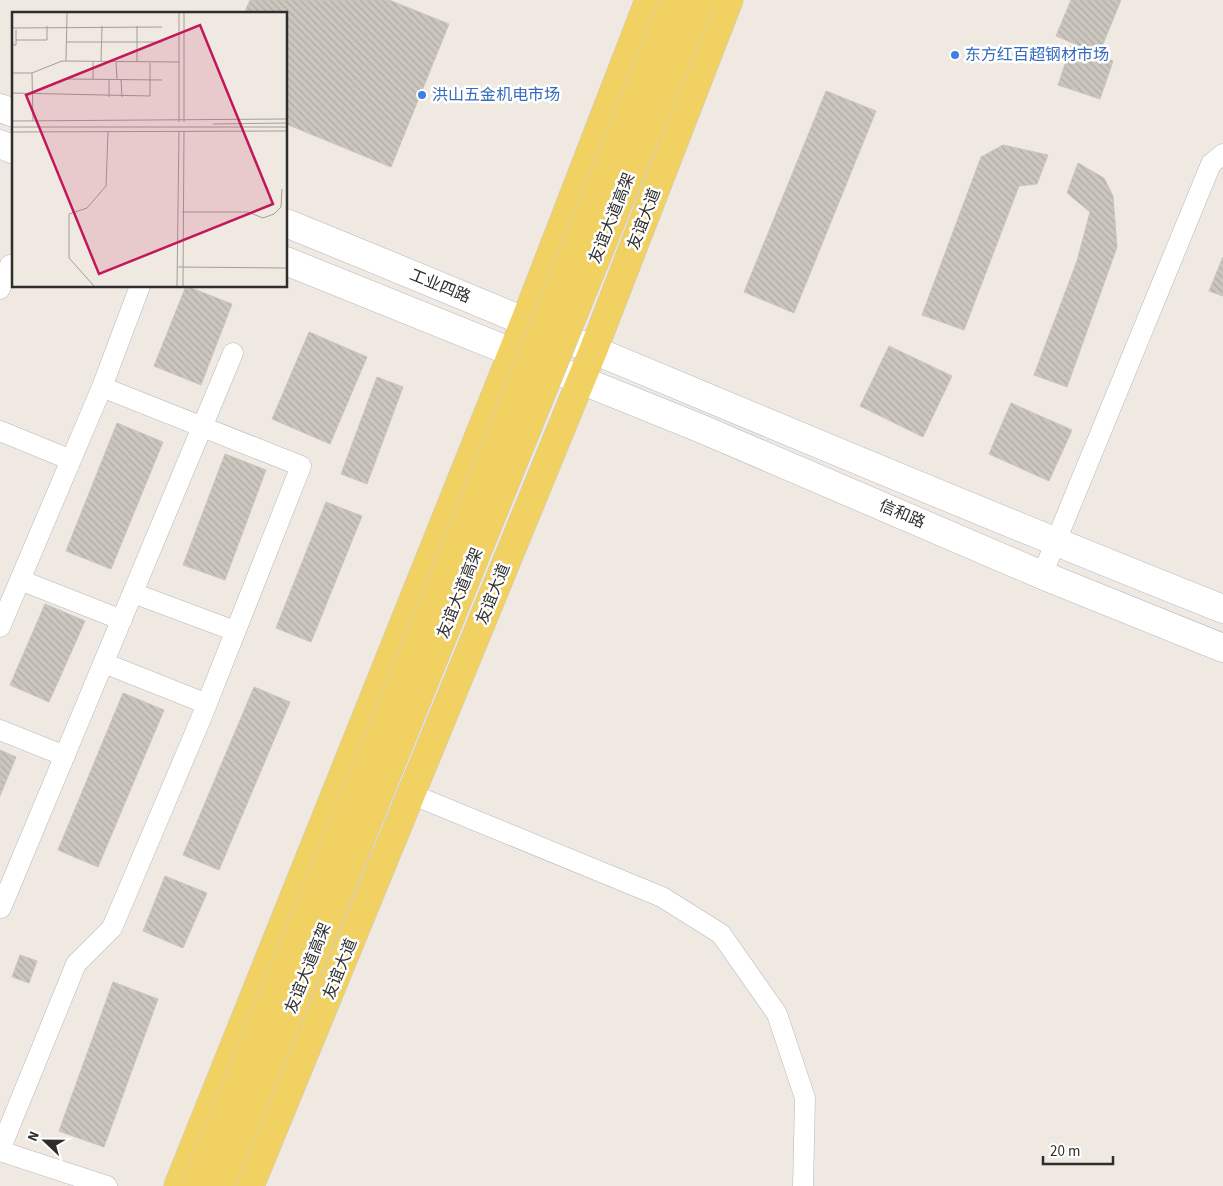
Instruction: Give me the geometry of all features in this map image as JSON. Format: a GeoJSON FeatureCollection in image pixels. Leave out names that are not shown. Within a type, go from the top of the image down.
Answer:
{"type":"FeatureCollection","features":[{"type":"Feature","properties":{"kind":"main road"},"geometry":{"type":"LineString","coordinates":[[178,1186],[525,321],[648,0]]}},
{"type":"Feature","properties":{"kind":"main road","name":"友谊大道高架"},"geometry":{"type":"LineString","coordinates":[[195,1186],[428,615],[674,0]]}},
{"type":"Feature","properties":{"kind":"main road","name":"友谊大道高架"},"geometry":{"type":"LineString","coordinates":[[220,1186],[701,0]]}},
{"type":"Feature","properties":{"kind":"main road","name":"友谊大道"},"geometry":{"type":"LineString","coordinates":[[250,1186],[593,351],[729,0]]}},
{"type":"Feature","properties":{"kind":"main road"},"geometry":{"type":"LineString","coordinates":[[0,108],[12,112]]}},
{"type":"Feature","properties":{"kind":"main road"},"geometry":{"type":"LineString","coordinates":[[0,144],[12,149]]}},
{"type":"Feature","properties":{"kind":"main road","name":"工业四路"},"geometry":{"type":"LineString","coordinates":[[288,225],[525,321],[593,351]]}},
{"type":"Feature","properties":{"kind":"main road"},"geometry":{"type":"LineString","coordinates":[[288,262],[580,381]]}},
{"type":"Feature","properties":{"kind":"main road","name":"信和路"},"geometry":{"type":"LineString","coordinates":[[593,351],[1055,543],[1223,610]]}},
{"type":"Feature","properties":{"kind":"main road","name":"信和路"},"geometry":{"type":"LineString","coordinates":[[580,381],[702,429],[1042,575],[1223,648]]}},
{"type":"Feature","properties":{"kind":"street"},"geometry":{"type":"LineString","coordinates":[[1042,575],[1211,164],[1223,154]]}},
{"type":"Feature","properties":{"kind":"street"},"geometry":{"type":"LineString","coordinates":[[0,289],[10,265]]}},
{"type":"Feature","properties":{"kind":"street"},"geometry":{"type":"LineString","coordinates":[[0,627],[102,387],[139,288]]}},
{"type":"Feature","properties":{"kind":"street"},"geometry":{"type":"LineString","coordinates":[[1,908],[233,353]]}},
{"type":"Feature","properties":{"kind":"street"},"geometry":{"type":"LineString","coordinates":[[102,387],[301,466],[207,704],[112,928],[76,964],[0,1151],[107,1186]]}},
{"type":"Feature","properties":{"kind":"street"},"geometry":{"type":"LineString","coordinates":[[0,431],[71,460]]}},
{"type":"Feature","properties":{"kind":"street"},"geometry":{"type":"LineString","coordinates":[[20,580],[122,620]]}},
{"type":"Feature","properties":{"kind":"street"},"geometry":{"type":"LineString","coordinates":[[133,593],[235,631]]}},
{"type":"Feature","properties":{"kind":"street"},"geometry":{"type":"LineString","coordinates":[[104,663],[207,704]]}},
{"type":"Feature","properties":{"kind":"street"},"geometry":{"type":"LineString","coordinates":[[0,730],[65,756]]}},
{"type":"Feature","properties":{"kind":"street"},"geometry":{"type":"LineString","coordinates":[[412,794],[662,897],[721,934],[777,1014],[802,1088],[805,1098],[803,1186]]}},
{"type":"Feature","properties":{"kind":"building"},"geometry":{"type":"Polygon","coordinates":[[[250,0],[389,0],[449,24],[391,167],[288,125],[288,12],[245,12],[250,0]]]}},
{"type":"Feature","properties":{"kind":"building"},"geometry":{"type":"Polygon","coordinates":[[[1071,0],[1121,0],[1099,54],[1056,36],[1071,0]]]}},
{"type":"Feature","properties":{"kind":"building"},"geometry":{"type":"Polygon","coordinates":[[[1071,46],[1113,61],[1100,99],[1058,85],[1071,46]]]}},
{"type":"Feature","properties":{"kind":"building"},"geometry":{"type":"Polygon","coordinates":[[[826,91],[876,111],[794,313],[744,292],[826,91]]]}},
{"type":"Feature","properties":{"kind":"building"},"geometry":{"type":"Polygon","coordinates":[[[1003,145],[1048,155],[1037,184],[1019,186],[964,330],[922,315],[981,157],[1003,145]]]}},
{"type":"Feature","properties":{"kind":"building"},"geometry":{"type":"Polygon","coordinates":[[[1078,163],[1104,178],[1113,196],[1117,247],[1067,387],[1034,375],[1077,261],[1090,212],[1067,193],[1078,163]]]}},
{"type":"Feature","properties":{"kind":"building"},"geometry":{"type":"Polygon","coordinates":[[[1223,257],[1223,296],[1209,291],[1223,257]]]}},
{"type":"Feature","properties":{"kind":"building"},"geometry":{"type":"Polygon","coordinates":[[[185,288],[191,288],[232,304],[201,385],[154,366],[185,288]]]}},
{"type":"Feature","properties":{"kind":"building"},"geometry":{"type":"Polygon","coordinates":[[[309,332],[367,357],[330,444],[272,419],[309,332]]]}},
{"type":"Feature","properties":{"kind":"building"},"geometry":{"type":"Polygon","coordinates":[[[889,346],[952,376],[923,437],[860,406],[889,346]]]}},
{"type":"Feature","properties":{"kind":"building"},"geometry":{"type":"Polygon","coordinates":[[[377,377],[403,387],[367,484],[341,474],[377,377]]]}},
{"type":"Feature","properties":{"kind":"building"},"geometry":{"type":"Polygon","coordinates":[[[1011,403],[1072,430],[1049,481],[989,454],[1011,403]]]}},
{"type":"Feature","properties":{"kind":"building"},"geometry":{"type":"Polygon","coordinates":[[[117,423],[163,442],[111,569],[66,551],[117,423]]]}},
{"type":"Feature","properties":{"kind":"building"},"geometry":{"type":"Polygon","coordinates":[[[225,454],[266,470],[225,580],[183,565],[225,454]]]}},
{"type":"Feature","properties":{"kind":"building"},"geometry":{"type":"Polygon","coordinates":[[[326,502],[362,516],[311,642],[276,628],[326,502]]]}},
{"type":"Feature","properties":{"kind":"building"},"geometry":{"type":"Polygon","coordinates":[[[45,604],[85,621],[49,702],[10,685],[45,604]]]}},
{"type":"Feature","properties":{"kind":"building"},"geometry":{"type":"Polygon","coordinates":[[[254,687],[290,702],[219,870],[183,855],[254,687]]]}},
{"type":"Feature","properties":{"kind":"building"},"geometry":{"type":"Polygon","coordinates":[[[123,693],[164,710],[98,867],[58,850],[123,693]]]}},
{"type":"Feature","properties":{"kind":"building"},"geometry":{"type":"Polygon","coordinates":[[[0,750],[16,757],[0,796],[0,750]]]}},
{"type":"Feature","properties":{"kind":"building"},"geometry":{"type":"Polygon","coordinates":[[[165,876],[207,893],[183,948],[143,931],[165,876]]]}},
{"type":"Feature","properties":{"kind":"building"},"geometry":{"type":"Polygon","coordinates":[[[20,955],[37,961],[29,983],[12,977],[20,955]]]}},
{"type":"Feature","properties":{"kind":"building"},"geometry":{"type":"Polygon","coordinates":[[[113,982],[158,999],[104,1147],[59,1131],[113,982]]]}},
{"type":"Feature","properties":{"kind":"place","name":"东方红百超钢材市场"},"geometry":{"type":"Point","coordinates":[955,55]}},
{"type":"Feature","properties":{"kind":"place","name":"洪山五金机电市场"},"geometry":{"type":"Point","coordinates":[422,95]}}]}
